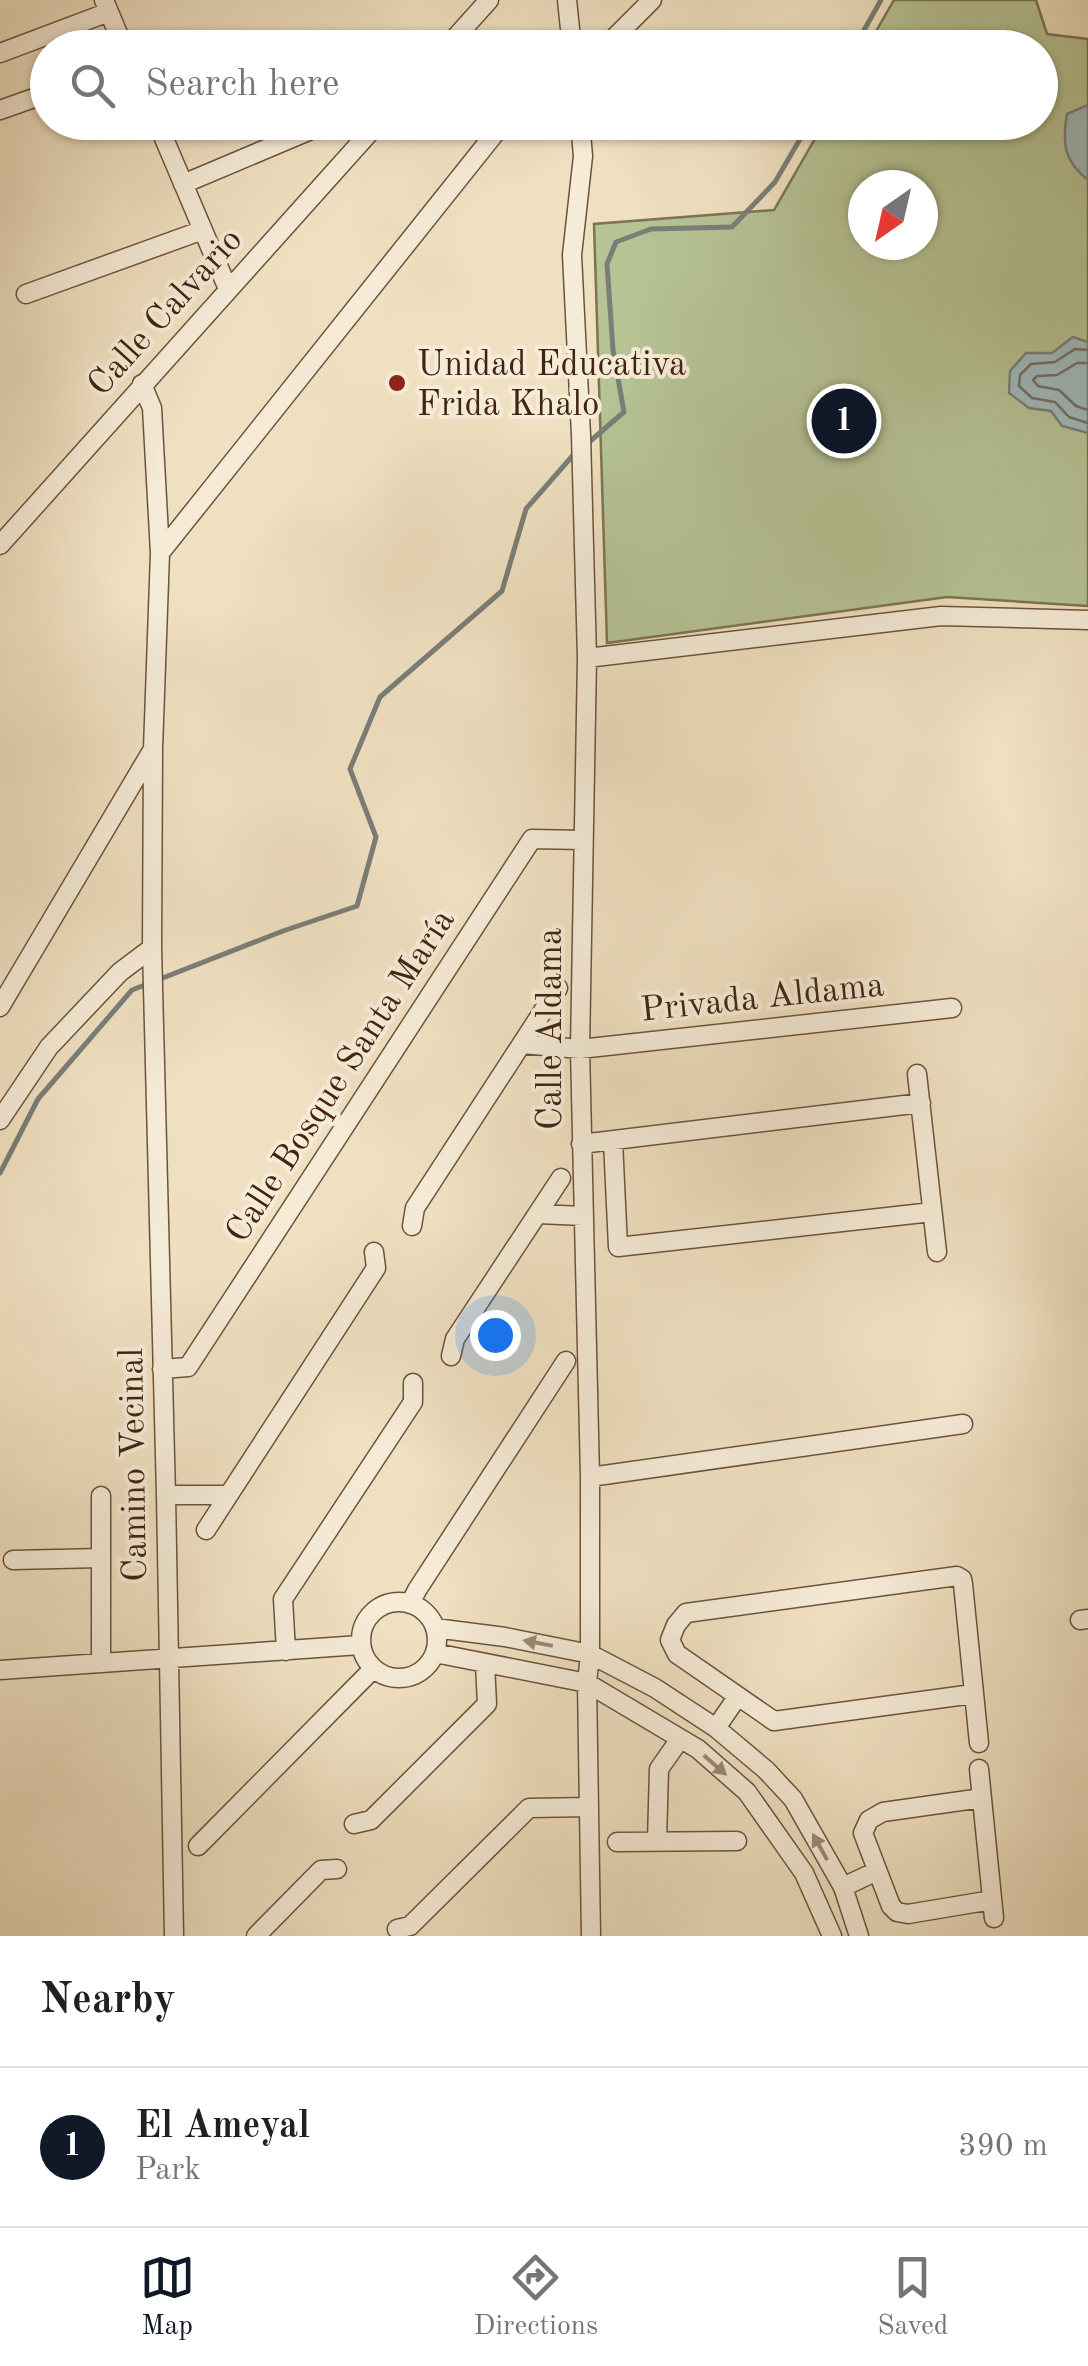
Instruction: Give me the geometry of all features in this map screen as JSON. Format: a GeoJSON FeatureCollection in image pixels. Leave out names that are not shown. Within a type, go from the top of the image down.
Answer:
{"type":"FeatureCollection","features":[{"type":"Feature","properties":{"kind":"street"},"geometry":{"type":"LineString","coordinates":[[462,30],[490,0]]}},
{"type":"Feature","properties":{"kind":"street"},"geometry":{"type":"LineString","coordinates":[[567,0],[568,30]]}},
{"type":"Feature","properties":{"kind":"street"},"geometry":{"type":"LineString","coordinates":[[622,30],[652,0]]}},
{"type":"Feature","properties":{"kind":"street"},"geometry":{"type":"LineString","coordinates":[[52,30],[107,6],[117,30]]}},
{"type":"Feature","properties":{"kind":"street"},"geometry":{"type":"LineString","coordinates":[[0,53],[30,40]]}},
{"type":"Feature","properties":{"kind":"street"},"geometry":{"type":"LineString","coordinates":[[0,110],[30,100]]}},
{"type":"Feature","properties":{"kind":"street"},"geometry":{"type":"LineString","coordinates":[[164,140],[228,289]]}},
{"type":"Feature","properties":{"kind":"street"},"geometry":{"type":"LineString","coordinates":[[183,184],[286,140]]}},
{"type":"Feature","properties":{"kind":"street","name":"Calle Calvario"},"geometry":{"type":"LineString","coordinates":[[0,545],[362,140]]}},
{"type":"Feature","properties":{"kind":"street"},"geometry":{"type":"LineString","coordinates":[[160,553],[490,140]]}},
{"type":"Feature","properties":{"kind":"street","name":"Calle Aldama"},"geometry":{"type":"LineString","coordinates":[[582,140],[572,255],[587,658],[580,1049],[597,1143],[583,1216],[595,1476],[581,1807],[591,1936]]}},
{"type":"Feature","properties":{"kind":"street"},"geometry":{"type":"LineString","coordinates":[[26,294],[202,230]]}},
{"type":"Feature","properties":{"kind":"street"},"geometry":{"type":"LineString","coordinates":[[0,1120],[49,1046],[120,972],[152,948],[153,750],[160,553],[152,408],[142,384]]}},
{"type":"Feature","properties":{"kind":"street"},"geometry":{"type":"LineString","coordinates":[[587,658],[941,616],[1088,620]]}},
{"type":"Feature","properties":{"kind":"street"},"geometry":{"type":"LineString","coordinates":[[0,1008],[153,750]]}},
{"type":"Feature","properties":{"kind":"street","name":"Calle Bosque Santa María"},"geometry":{"type":"LineString","coordinates":[[162,1370],[188,1367],[532,839],[583,840]]}},
{"type":"Feature","properties":{"kind":"street","name":"Camino Vecinal"},"geometry":{"type":"LineString","coordinates":[[152,948],[174,1936]]}},
{"type":"Feature","properties":{"kind":"street"},"geometry":{"type":"LineString","coordinates":[[412,1226],[416,1208],[558,988]]}},
{"type":"Feature","properties":{"kind":"street","name":"Privada Aldama"},"geometry":{"type":"LineString","coordinates":[[522,1044],[580,1049],[952,1008]]}},
{"type":"Feature","properties":{"kind":"street"},"geometry":{"type":"LineString","coordinates":[[917,1074],[936,1252]]}},
{"type":"Feature","properties":{"kind":"street"},"geometry":{"type":"LineString","coordinates":[[921,1102],[597,1143],[618,1246],[932,1212]]}},
{"type":"Feature","properties":{"kind":"street"},"geometry":{"type":"LineString","coordinates":[[451,1356],[455,1339],[562,1178]]}},
{"type":"Feature","properties":{"kind":"street"},"geometry":{"type":"LineString","coordinates":[[538,1214],[583,1216]]}},
{"type":"Feature","properties":{"kind":"street"},"geometry":{"type":"LineString","coordinates":[[206,1530],[376,1268],[374,1252]]}},
{"type":"Feature","properties":{"kind":"street"},"geometry":{"type":"LineString","coordinates":[[369,1673],[360,1646],[368,1616],[380,1606],[413,1597],[566,1361]]}},
{"type":"Feature","properties":{"kind":"street"},"geometry":{"type":"LineString","coordinates":[[286,1650],[284,1599],[413,1402],[413,1383]]}},
{"type":"Feature","properties":{"kind":"street"},"geometry":{"type":"LineString","coordinates":[[595,1476],[963,1424]]}},
{"type":"Feature","properties":{"kind":"street"},"geometry":{"type":"LineString","coordinates":[[166,1495],[228,1495]]}},
{"type":"Feature","properties":{"kind":"street"},"geometry":{"type":"LineString","coordinates":[[101,1496],[101,1662]]}},
{"type":"Feature","properties":{"kind":"street"},"geometry":{"type":"LineString","coordinates":[[12,1560],[101,1558]]}},
{"type":"Feature","properties":{"kind":"street"},"geometry":{"type":"LineString","coordinates":[[973,1694],[774,1722],[677,1654],[670,1640],[686,1613],[957,1576],[963,1584],[980,1743]]}},
{"type":"Feature","properties":{"kind":"street"},"geometry":{"type":"LineString","coordinates":[[369,1673],[409,1678],[429,1664],[437,1641],[435,1628],[413,1597]]}},
{"type":"Feature","properties":{"kind":"street"},"geometry":{"type":"LineString","coordinates":[[435,1628],[590,1654],[655,1688],[716,1728],[766,1770],[793,1799],[842,1887],[859,1936]]}},
{"type":"Feature","properties":{"kind":"street"},"geometry":{"type":"LineString","coordinates":[[0,1670],[360,1646]]}},
{"type":"Feature","properties":{"kind":"street"},"geometry":{"type":"LineString","coordinates":[[435,1653],[485,1671],[587,1683],[698,1750],[747,1792],[804,1873],[827,1935]]}},
{"type":"Feature","properties":{"kind":"street"},"geometry":{"type":"LineString","coordinates":[[354,1824],[371,1820],[487,1704],[485,1671]]}},
{"type":"Feature","properties":{"kind":"street"},"geometry":{"type":"LineString","coordinates":[[198,1846],[218,1820],[369,1673]]}},
{"type":"Feature","properties":{"kind":"street"},"geometry":{"type":"LineString","coordinates":[[716,1728],[738,1696]]}},
{"type":"Feature","properties":{"kind":"street"},"geometry":{"type":"LineString","coordinates":[[657,1841],[659,1769],[680,1739]]}},
{"type":"Feature","properties":{"kind":"street"},"geometry":{"type":"LineString","coordinates":[[979,1768],[982,1798],[993,1909],[897,1912],[891,1906],[863,1833],[869,1820],[883,1812],[982,1798]]}},
{"type":"Feature","properties":{"kind":"street"},"geometry":{"type":"LineString","coordinates":[[747,1792],[766,1770]]}},
{"type":"Feature","properties":{"kind":"street"},"geometry":{"type":"LineString","coordinates":[[397,1929],[410,1926],[529,1808],[581,1807]]}},
{"type":"Feature","properties":{"kind":"street"},"geometry":{"type":"LineString","coordinates":[[618,1842],[737,1841]]}},
{"type":"Feature","properties":{"kind":"street"},"geometry":{"type":"LineString","coordinates":[[256,1936],[322,1870],[337,1869]]}},
{"type":"Feature","properties":{"kind":"street"},"geometry":{"type":"LineString","coordinates":[[842,1887],[877,1871]]}},
{"type":"Feature","properties":{"kind":"green space"},"geometry":{"type":"Polygon","coordinates":[[[894,0],[1036,0],[1046,30],[877,30],[894,0]]]}},
{"type":"Feature","properties":{"kind":"green space"},"geometry":{"type":"Polygon","coordinates":[[[1058,35],[1088,39],[1088,606],[947,597],[607,643],[594,224],[774,210],[814,140],[1058,140],[1058,35]]]}},
{"type":"Feature","properties":{"kind":"water"},"geometry":{"type":"Polygon","coordinates":[[[1088,105],[1088,180],[1069,159],[1065,134],[1067,114],[1088,105]]]}},
{"type":"Feature","properties":{"kind":"water"},"geometry":{"type":"Polygon","coordinates":[[[1073,337],[1088,342],[1088,433],[1062,426],[1051,411],[1029,408],[1009,393],[1010,371],[1026,353],[1052,353],[1073,337]]]}},
{"type":"Feature","properties":{"kind":"waterway"},"geometry":{"type":"LineString","coordinates":[[864,30],[881,0]]}},
{"type":"Feature","properties":{"kind":"waterway"},"geometry":{"type":"LineString","coordinates":[[588,443],[624,412],[613,350],[607,264],[616,242],[651,229],[732,227],[775,182],[800,140]]}},
{"type":"Feature","properties":{"kind":"waterway"},"geometry":{"type":"LineString","coordinates":[[0,1173],[38,1099],[132,990],[357,906],[376,837],[350,769],[380,697],[502,591],[526,509],[575,453]]}},
{"type":"Feature","properties":{"kind":"place","name":"Unidad Educativa Frida Khalo"},"geometry":{"type":"Point","coordinates":[397,383]}},
{"type":"Feature","properties":{"kind":"place","name":"El Ameyal"},"geometry":{"type":"Point","coordinates":[844,421]}}]}
